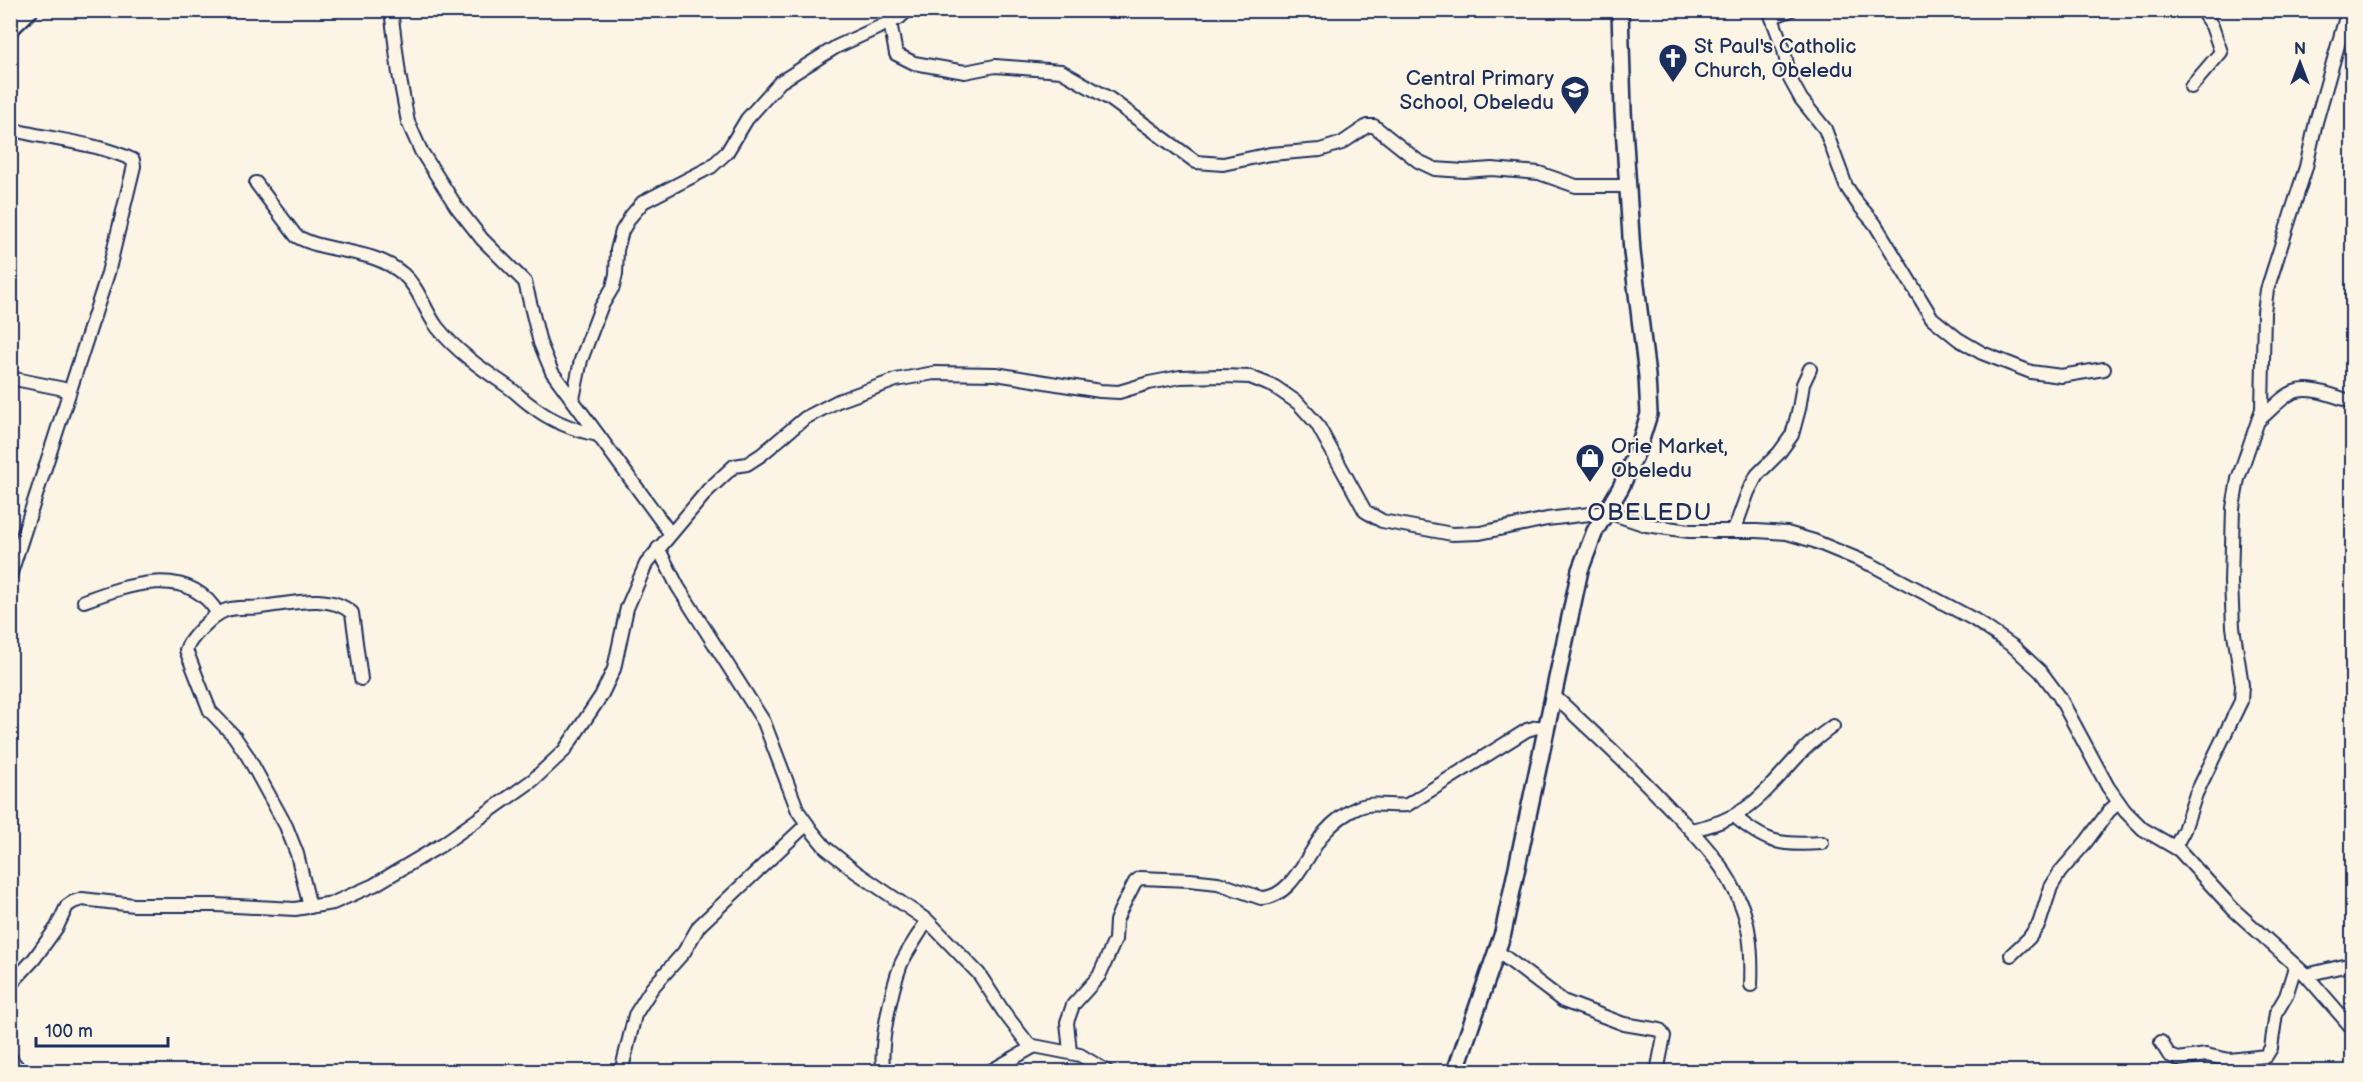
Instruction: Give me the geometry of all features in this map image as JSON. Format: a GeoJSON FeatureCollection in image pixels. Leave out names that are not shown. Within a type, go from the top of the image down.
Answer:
{"type":"FeatureCollection","features":[{"type":"Feature","properties":{"kind":"main road"},"geometry":{"type":"LineString","coordinates":[[10,29],[30,10]]}},
{"type":"Feature","properties":{"kind":"main road"},"geometry":{"type":"LineString","coordinates":[[1455,1071],[1503,933],[1580,570],[1595,531],[1621,487],[1638,449],[1649,414],[1628,186],[1620,10]]}},
{"type":"Feature","properties":{"kind":"street"},"geometry":{"type":"LineString","coordinates":[[391,10],[408,122],[421,152],[456,206],[482,239],[525,282],[540,343],[552,372],[670,533]]}},
{"type":"Feature","properties":{"kind":"street"},"geometry":{"type":"LineString","coordinates":[[573,399],[581,360],[601,307],[613,287],[617,250],[622,231],[643,202],[711,167],[727,152],[747,119],[780,82],[836,47],[890,22],[908,10]]}},
{"type":"Feature","properties":{"kind":"street"},"geometry":{"type":"LineString","coordinates":[[1791,10],[1770,14],[1784,50],[1790,79],[1801,99],[1825,129],[1846,186],[1875,224],[1932,318],[1958,339],[1982,353],[2031,372],[2061,376],[2104,369]]}},
{"type":"Feature","properties":{"kind":"street"},"geometry":{"type":"LineString","coordinates":[[2191,87],[2221,52],[2212,26],[2201,10]]}},
{"type":"Feature","properties":{"kind":"street"},"geometry":{"type":"LineString","coordinates":[[2175,847],[2184,830],[2196,795],[2241,701],[2242,685],[2233,627],[2231,582],[2233,507],[2238,479],[2262,409],[2264,312],[2267,290],[2306,167],[2316,122],[2348,10]]}},
{"type":"Feature","properties":{"kind":"street"},"geometry":{"type":"LineString","coordinates":[[890,22],[896,54],[914,63],[965,72],[995,66],[1061,71],[1110,99],[1196,162],[1222,164],[1276,153],[1320,150],[1342,142],[1367,126],[1374,126],[1418,161],[1435,169],[1464,171],[1492,169],[1539,173],[1576,186],[1628,186]]}},
{"type":"Feature","properties":{"kind":"street"},"geometry":{"type":"LineString","coordinates":[[10,129],[96,147],[133,160],[132,175],[108,273],[10,576]]}},
{"type":"Feature","properties":{"kind":"street"},"geometry":{"type":"LineString","coordinates":[[256,183],[296,236],[304,241],[362,254],[402,273],[417,290],[435,325],[463,354],[550,418],[581,431],[598,435]]}},
{"type":"Feature","properties":{"kind":"street"},"geometry":{"type":"LineString","coordinates":[[1734,531],[1748,492],[1757,475],[1779,453],[1791,435],[1799,409],[1803,384],[1810,369]]}},
{"type":"Feature","properties":{"kind":"street"},"geometry":{"type":"LineString","coordinates":[[10,985],[34,959],[57,927],[67,906],[82,900],[134,905],[269,909],[295,909],[333,903],[374,885],[414,862],[532,780],[564,751],[601,696],[614,669],[627,608],[646,564],[658,548],[725,472],[734,466],[747,464],[761,455],[805,418],[864,390],[896,380],[934,373],[996,374],[1119,392],[1180,377],[1250,377],[1275,387],[1298,402],[1317,424],[1365,511],[1382,521],[1452,534],[1480,533],[1557,518],[1607,512],[1646,525],[1689,531],[1786,533],[1814,541],[1872,565],[1975,620],[2014,647],[2042,672],[2059,696],[2118,803],[2143,829],[2175,847],[2233,909],[2306,975],[2352,1028]]}},
{"type":"Feature","properties":{"kind":"street"},"geometry":{"type":"LineString","coordinates":[[10,378],[69,390]]}},
{"type":"Feature","properties":{"kind":"street"},"geometry":{"type":"LineString","coordinates":[[2259,420],[2295,391],[2316,391],[2352,400]]}},
{"type":"Feature","properties":{"kind":"street"},"geometry":{"type":"LineString","coordinates":[[658,548],[683,595],[764,722],[798,811],[807,824],[826,848],[856,873],[928,921],[979,974],[1003,1011],[1033,1047]]}},
{"type":"Feature","properties":{"kind":"street"},"geometry":{"type":"LineString","coordinates":[[84,601],[120,588],[144,583],[184,584],[198,592],[218,614]]}},
{"type":"Feature","properties":{"kind":"street"},"geometry":{"type":"LineString","coordinates":[[310,907],[297,854],[285,826],[247,755],[234,736],[210,711],[186,651],[188,644],[218,614],[230,609],[306,601],[345,606],[352,613],[360,679]]}},
{"type":"Feature","properties":{"kind":"street"},"geometry":{"type":"LineString","coordinates":[[1554,696],[1613,750],[1709,850],[1735,890],[1743,910],[1752,965],[1751,985]]}},
{"type":"Feature","properties":{"kind":"street"},"geometry":{"type":"LineString","coordinates":[[1691,830],[1716,824],[1734,816],[1757,801],[1797,756],[1833,726]]}},
{"type":"Feature","properties":{"kind":"street"},"geometry":{"type":"LineString","coordinates":[[1070,1052],[1067,1022],[1072,1005],[1099,976],[1115,940],[1120,911],[1135,882],[1140,878],[1218,883],[1261,898],[1268,898],[1291,881],[1324,833],[1356,808],[1365,805],[1394,807],[1407,805],[1527,730],[1547,728]]}},
{"type":"Feature","properties":{"kind":"street"},"geometry":{"type":"LineString","coordinates":[[2011,955],[2029,938],[2038,924],[2051,886],[2060,872],[2118,803]]}},
{"type":"Feature","properties":{"kind":"street"},"geometry":{"type":"LineString","coordinates":[[1734,816],[1756,834],[1777,843],[1822,843]]}},
{"type":"Feature","properties":{"kind":"street"},"geometry":{"type":"LineString","coordinates":[[621,1071],[635,1015],[652,988],[684,952],[699,926],[807,824]]}},
{"type":"Feature","properties":{"kind":"street"},"geometry":{"type":"LineString","coordinates":[[884,1071],[882,1064],[884,1048],[895,983],[902,961],[923,927]]}},
{"type":"Feature","properties":{"kind":"street"},"geometry":{"type":"LineString","coordinates":[[1497,951],[1563,1001],[1624,1024],[1660,1030],[1664,1036],[1657,1071]]}},
{"type":"Feature","properties":{"kind":"street"},"geometry":{"type":"LineString","coordinates":[[2306,975],[2352,964]]}},
{"type":"Feature","properties":{"kind":"street"},"geometry":{"type":"LineString","coordinates":[[2161,1042],[2169,1055],[2178,1059],[2206,1055],[2230,1060],[2266,1056],[2271,1048],[2277,1013],[2286,996],[2295,967]]}},
{"type":"Feature","properties":{"kind":"street"},"geometry":{"type":"LineString","coordinates":[[988,1071],[1033,1047],[1070,1052],[1108,1071]]}},
{"type":"Feature","properties":{"kind":"street"},"geometry":{"type":"LineString","coordinates":[[10,1058],[21,1071]]}},
{"type":"Feature","properties":{"kind":"place","name":"St Paul's Catholic Church, Obeledu"},"geometry":{"type":"Point","coordinates":[1673,84]}},
{"type":"Feature","properties":{"kind":"place","name":"Central Primary School, Obeledu"},"geometry":{"type":"Point","coordinates":[1575,116]}},
{"type":"Feature","properties":{"kind":"place","name":"Orie Market, Obeledu"},"geometry":{"type":"Point","coordinates":[1590,484]}},
{"type":"Feature","properties":{"kind":"district","name":"OBELEDU"},"geometry":{"type":"Point","coordinates":[1650,512]}}]}
